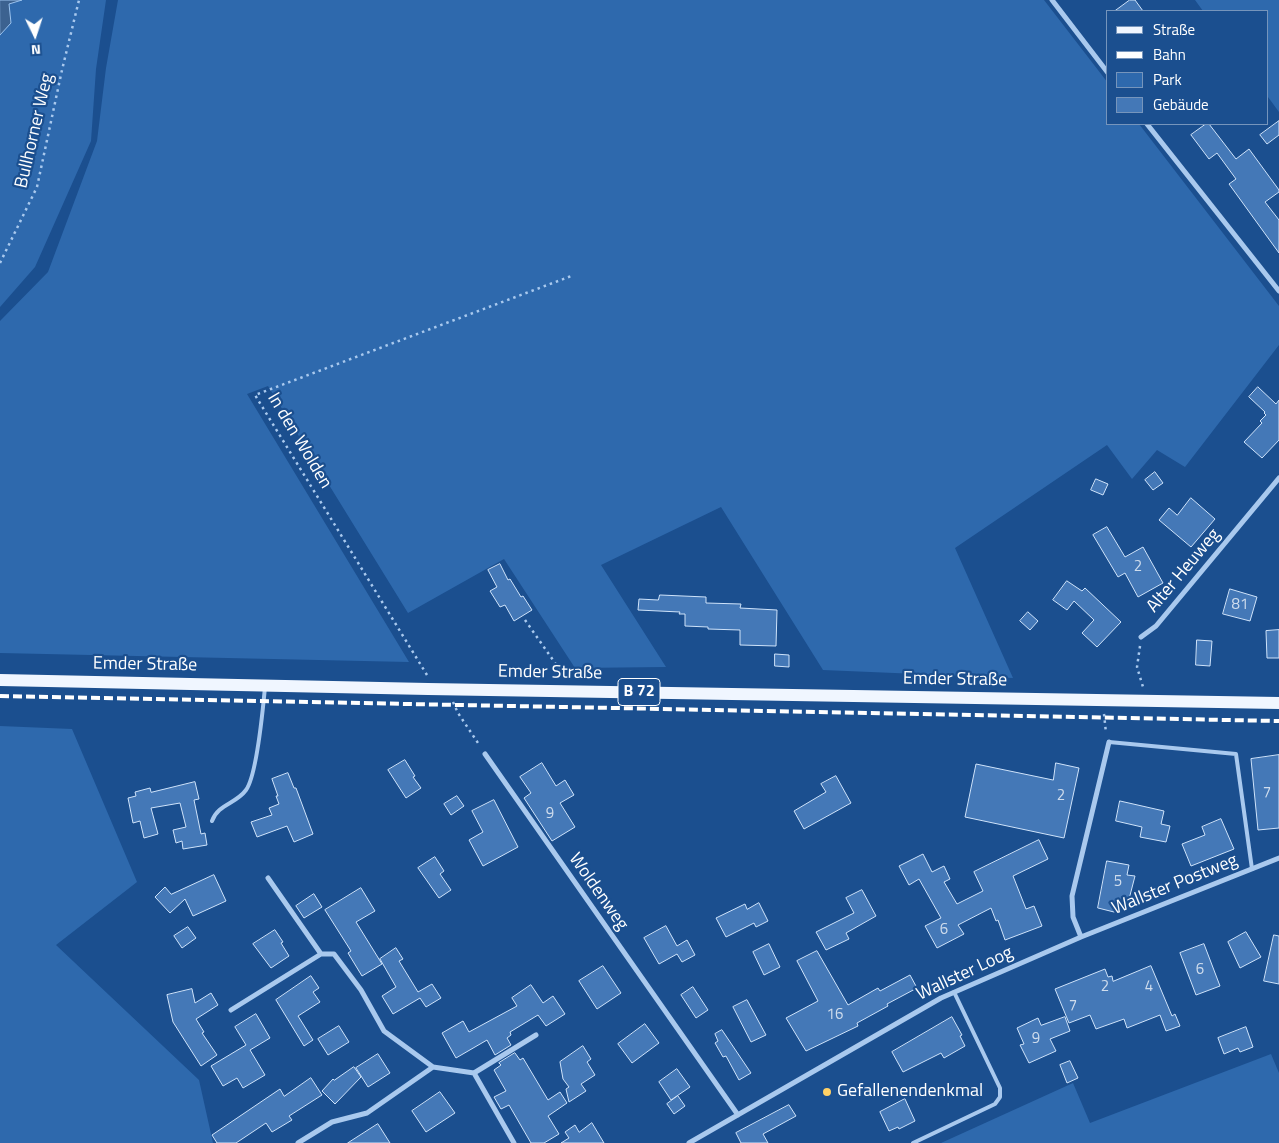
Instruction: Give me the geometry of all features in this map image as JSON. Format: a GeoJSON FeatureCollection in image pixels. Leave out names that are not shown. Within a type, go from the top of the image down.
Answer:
{"type":"FeatureCollection","features":[{"type":"Feature","properties":{"kind":"main road","name":"Emder Straße"},"geometry":{"type":"LineString","coordinates":[[0,680],[1279,703]]}},
{"type":"Feature","properties":{"kind":"street"},"geometry":{"type":"LineString","coordinates":[[1052,0],[1106,70]]}},
{"type":"Feature","properties":{"kind":"street"},"geometry":{"type":"LineString","coordinates":[[1148,125],[1279,291]]}},
{"type":"Feature","properties":{"kind":"street","name":"Alter Heuweg"},"geometry":{"type":"LineString","coordinates":[[1141,637],[1156,626],[1279,478]]}},
{"type":"Feature","properties":{"kind":"street"},"geometry":{"type":"LineString","coordinates":[[1082,937],[1073,917],[1072,896],[1109,742]]}},
{"type":"Feature","properties":{"kind":"street","name":"Woldenweg"},"geometry":{"type":"LineString","coordinates":[[485,754],[738,1115]]}},
{"type":"Feature","properties":{"kind":"street","name":"Wallster Postweg"},"geometry":{"type":"LineString","coordinates":[[1082,937],[1279,858]]}},
{"type":"Feature","properties":{"kind":"street"},"geometry":{"type":"LineString","coordinates":[[268,878],[320,954]]}},
{"type":"Feature","properties":{"kind":"street","name":"Wallster Loog"},"geometry":{"type":"LineString","coordinates":[[689,1143],[941,998],[1082,937]]}},
{"type":"Feature","properties":{"kind":"street"},"geometry":{"type":"LineString","coordinates":[[231,1010],[320,954],[334,954],[361,990],[384,1031],[433,1066],[474,1073],[536,1035]]}},
{"type":"Feature","properties":{"kind":"street"},"geometry":{"type":"LineString","coordinates":[[298,1143],[332,1122],[367,1113],[433,1066]]}},
{"type":"Feature","properties":{"kind":"street"},"geometry":{"type":"LineString","coordinates":[[474,1073],[514,1143]]}},
{"type":"Feature","properties":{"kind":"lane"},"geometry":{"type":"LineString","coordinates":[[212,821],[216,812],[247,789],[252,775],[265,685]]}},
{"type":"Feature","properties":{"kind":"lane"},"geometry":{"type":"LineString","coordinates":[[1109,742],[1236,754],[1252,869]]}},
{"type":"Feature","properties":{"kind":"lane"},"geometry":{"type":"LineString","coordinates":[[913,1143],[996,1104],[1000,1097],[1000,1088],[954,992]]}},
{"type":"Feature","properties":{"kind":"path","name":"Bullhorner Weg"},"geometry":{"type":"LineString","coordinates":[[0,262],[37,187],[79,0]]}},
{"type":"Feature","properties":{"kind":"path","name":"In den Wolden"},"geometry":{"type":"LineString","coordinates":[[428,689],[429,677],[255,395],[574,275]]}},
{"type":"Feature","properties":{"kind":"path"},"geometry":{"type":"LineString","coordinates":[[525,620],[560,670],[562,679]]}},
{"type":"Feature","properties":{"kind":"path"},"geometry":{"type":"LineString","coordinates":[[1141,637],[1137,667],[1143,688]]}},
{"type":"Feature","properties":{"kind":"path"},"geometry":{"type":"LineString","coordinates":[[454,689],[453,705],[485,754]]}},
{"type":"Feature","properties":{"kind":"green space"},"geometry":{"type":"Polygon","coordinates":[[[22,0],[106,0],[96,69],[91,141],[35,267],[0,307],[0,35],[11,22],[9,4],[22,0]],[[42,113],[27,185],[39,141],[42,113]]]}},
{"type":"Feature","properties":{"kind":"green space"},"geometry":{"type":"Polygon","coordinates":[[[118,0],[1044,0],[1106,80],[1106,125],[1140,125],[1279,306],[1279,345],[1185,467],[1157,450],[1132,479],[1107,445],[955,548],[1013,678],[823,670],[721,507],[601,565],[666,667],[575,668],[504,559],[408,613],[268,386],[247,394],[409,662],[0,653],[0,321],[48,272],[97,141],[106,68],[118,0]]]}},
{"type":"Feature","properties":{"kind":"green space"},"geometry":{"type":"Polygon","coordinates":[[[1195,0],[1279,0],[1279,112],[1269,98],[1269,10],[1202,10],[1195,0]]]}},
{"type":"Feature","properties":{"kind":"green space"},"geometry":{"type":"Polygon","coordinates":[[[0,726],[72,729],[137,882],[56,945],[199,1080],[213,1143],[0,1143],[0,726]]]}},
{"type":"Feature","properties":{"kind":"green space"},"geometry":{"type":"Polygon","coordinates":[[[1271,1054],[1279,1073],[1279,1143],[941,1143],[1073,1083],[1090,1123],[1271,1054]]]}},
{"type":"Feature","properties":{"kind":"shaded area"},"geometry":{"type":"Polygon","coordinates":[[[0,0],[22,0],[9,4],[11,23],[0,35],[0,0]]]}},
{"type":"Feature","properties":{"kind":"building"},"geometry":{"type":"Polygon","coordinates":[[[1130,0],[1135,0],[1142,10],[1116,10],[1130,0]]]}},
{"type":"Feature","properties":{"kind":"building"},"geometry":{"type":"Polygon","coordinates":[[[1279,121],[1279,135],[1267,144],[1260,135],[1279,121]]]}},
{"type":"Feature","properties":{"kind":"building"},"geometry":{"type":"Polygon","coordinates":[[[1205,125],[1210,125],[1236,159],[1249,149],[1279,190],[1279,192],[1265,202],[1279,220],[1279,253],[1229,184],[1236,179],[1217,153],[1209,159],[1191,135],[1205,125]]]}},
{"type":"Feature","properties":{"kind":"building"},"geometry":{"type":"Polygon","coordinates":[[[1258,387],[1276,404],[1279,400],[1279,440],[1262,458],[1244,442],[1262,423],[1260,421],[1266,415],[1249,397],[1258,387]]]}},
{"type":"Feature","properties":{"kind":"building"},"geometry":{"type":"Polygon","coordinates":[[[1155,472],[1163,483],[1153,490],[1145,480],[1155,472]]]}},
{"type":"Feature","properties":{"kind":"building"},"geometry":{"type":"Polygon","coordinates":[[[1096,479],[1108,484],[1103,495],[1091,490],[1096,479]]]}},
{"type":"Feature","properties":{"kind":"building"},"geometry":{"type":"Polygon","coordinates":[[[1191,498],[1215,519],[1191,547],[1159,520],[1169,508],[1177,515],[1191,498]]]}},
{"type":"Feature","properties":{"kind":"building"},"geometry":{"type":"Polygon","coordinates":[[[1107,527],[1125,557],[1143,547],[1163,583],[1138,597],[1125,573],[1118,577],[1093,535],[1107,527]]]}},
{"type":"Feature","properties":{"kind":"building"},"geometry":{"type":"Polygon","coordinates":[[[500,564],[508,580],[510,579],[532,610],[514,621],[505,605],[500,607],[490,591],[497,587],[488,570],[500,564]]]}},
{"type":"Feature","properties":{"kind":"building"},"geometry":{"type":"Polygon","coordinates":[[[1067,581],[1082,591],[1085,588],[1121,622],[1097,647],[1082,633],[1094,620],[1074,601],[1067,610],[1053,600],[1067,581]]]}},
{"type":"Feature","properties":{"kind":"building"},"geometry":{"type":"Polygon","coordinates":[[[1230,589],[1257,597],[1250,621],[1223,614],[1230,589]]]}},
{"type":"Feature","properties":{"kind":"building"},"geometry":{"type":"Polygon","coordinates":[[[660,595],[706,597],[706,603],[741,604],[740,608],[777,610],[776,646],[740,645],[740,630],[685,626],[685,614],[679,614],[680,612],[638,610],[639,599],[658,600],[660,595]]]}},
{"type":"Feature","properties":{"kind":"building"},"geometry":{"type":"Polygon","coordinates":[[[1028,612],[1038,621],[1030,630],[1020,621],[1028,612]]]}},
{"type":"Feature","properties":{"kind":"building"},"geometry":{"type":"Polygon","coordinates":[[[1279,630],[1279,658],[1267,658],[1266,631],[1279,630]]]}},
{"type":"Feature","properties":{"kind":"building"},"geometry":{"type":"Polygon","coordinates":[[[1197,640],[1212,641],[1210,666],[1196,665],[1197,640]]]}},
{"type":"Feature","properties":{"kind":"building"},"geometry":{"type":"Polygon","coordinates":[[[775,654],[789,655],[789,667],[775,666],[775,654]]]}},
{"type":"Feature","properties":{"kind":"building"},"geometry":{"type":"Polygon","coordinates":[[[1279,755],[1279,828],[1258,830],[1251,759],[1279,755]]]}},
{"type":"Feature","properties":{"kind":"building"},"geometry":{"type":"Polygon","coordinates":[[[405,760],[421,788],[406,798],[388,770],[405,760]]]}},
{"type":"Feature","properties":{"kind":"building"},"geometry":{"type":"Polygon","coordinates":[[[542,763],[556,786],[565,780],[574,795],[560,803],[575,827],[552,841],[524,798],[531,793],[520,777],[542,763]]]}},
{"type":"Feature","properties":{"kind":"building"},"geometry":{"type":"Polygon","coordinates":[[[1056,763],[1079,768],[1064,838],[965,817],[976,764],[1053,780],[1056,763]]]}},
{"type":"Feature","properties":{"kind":"building"},"geometry":{"type":"Polygon","coordinates":[[[288,773],[294,788],[296,788],[313,834],[294,842],[287,826],[257,837],[251,822],[272,815],[269,808],[279,804],[272,779],[288,773]]]}},
{"type":"Feature","properties":{"kind":"building"},"geometry":{"type":"Polygon","coordinates":[[[836,776],[851,803],[804,829],[794,811],[826,792],[821,784],[836,776]]]}},
{"type":"Feature","properties":{"kind":"building"},"geometry":{"type":"Polygon","coordinates":[[[195,782],[199,799],[194,800],[201,834],[205,833],[207,845],[183,849],[182,841],[176,843],[173,830],[186,827],[180,803],[151,808],[158,834],[144,838],[140,821],[133,823],[128,798],[136,796],[135,792],[150,788],[151,792],[195,782]]]}},
{"type":"Feature","properties":{"kind":"building"},"geometry":{"type":"Polygon","coordinates":[[[457,796],[464,806],[451,815],[444,804],[457,796]]]}},
{"type":"Feature","properties":{"kind":"building"},"geometry":{"type":"Polygon","coordinates":[[[494,800],[518,847],[483,866],[469,840],[483,832],[472,811],[494,800]]]}},
{"type":"Feature","properties":{"kind":"building"},"geometry":{"type":"Polygon","coordinates":[[[1120,801],[1164,811],[1161,824],[1170,826],[1166,842],[1140,837],[1142,827],[1116,821],[1120,801]]]}},
{"type":"Feature","properties":{"kind":"building"},"geometry":{"type":"Polygon","coordinates":[[[1221,819],[1234,849],[1191,866],[1182,844],[1205,835],[1202,827],[1221,819]]]}},
{"type":"Feature","properties":{"kind":"building"},"geometry":{"type":"Polygon","coordinates":[[[1039,840],[1048,859],[1013,876],[1026,909],[1034,906],[1042,926],[1005,940],[998,920],[996,921],[991,908],[958,925],[964,934],[937,948],[925,926],[941,918],[919,879],[909,885],[899,866],[923,854],[932,872],[944,866],[950,879],[944,882],[957,904],[983,891],[974,872],[1039,840]]]}},
{"type":"Feature","properties":{"kind":"building"},"geometry":{"type":"Polygon","coordinates":[[[435,857],[444,871],[440,874],[451,890],[439,898],[418,868],[435,857]]]}},
{"type":"Feature","properties":{"kind":"building"},"geometry":{"type":"Polygon","coordinates":[[[1107,861],[1129,865],[1127,875],[1135,876],[1127,907],[1114,912],[1098,908],[1107,861]]]}},
{"type":"Feature","properties":{"kind":"building"},"geometry":{"type":"Polygon","coordinates":[[[214,875],[226,901],[193,916],[185,899],[170,913],[155,897],[165,887],[171,894],[214,875]]]}},
{"type":"Feature","properties":{"kind":"building"},"geometry":{"type":"Polygon","coordinates":[[[361,888],[375,911],[356,922],[382,964],[362,976],[348,953],[351,951],[325,910],[361,888]]]}},
{"type":"Feature","properties":{"kind":"building"},"geometry":{"type":"Polygon","coordinates":[[[862,890],[876,916],[846,933],[849,939],[826,950],[816,932],[854,913],[846,898],[862,890]]]}},
{"type":"Feature","properties":{"kind":"building"},"geometry":{"type":"Polygon","coordinates":[[[314,894],[322,907],[304,918],[296,906],[314,894]]]}},
{"type":"Feature","properties":{"kind":"building"},"geometry":{"type":"Polygon","coordinates":[[[759,903],[768,921],[756,927],[754,923],[726,937],[716,918],[745,904],[747,909],[759,903]]]}},
{"type":"Feature","properties":{"kind":"building"},"geometry":{"type":"Polygon","coordinates":[[[666,926],[677,946],[687,940],[695,955],[682,962],[677,954],[659,964],[644,938],[666,926]]]}},
{"type":"Feature","properties":{"kind":"building"},"geometry":{"type":"Polygon","coordinates":[[[188,927],[196,938],[182,948],[174,936],[188,927]]]}},
{"type":"Feature","properties":{"kind":"building"},"geometry":{"type":"Polygon","coordinates":[[[275,930],[289,956],[271,968],[253,944],[275,930]]]}},
{"type":"Feature","properties":{"kind":"building"},"geometry":{"type":"Polygon","coordinates":[[[1246,932],[1261,957],[1240,968],[1228,942],[1246,932]]]}},
{"type":"Feature","properties":{"kind":"building"},"geometry":{"type":"Polygon","coordinates":[[[1274,935],[1279,936],[1279,984],[1264,981],[1274,935]]]}},
{"type":"Feature","properties":{"kind":"building"},"geometry":{"type":"Polygon","coordinates":[[[769,944],[780,967],[764,975],[753,952],[769,944]]]}},
{"type":"Feature","properties":{"kind":"building"},"geometry":{"type":"Polygon","coordinates":[[[1204,944],[1220,986],[1196,995],[1180,953],[1204,944]]]}},
{"type":"Feature","properties":{"kind":"building"},"geometry":{"type":"Polygon","coordinates":[[[396,948],[403,959],[399,961],[418,992],[432,984],[441,998],[426,1007],[420,998],[393,1014],[382,996],[396,987],[380,959],[396,948]]]}},
{"type":"Feature","properties":{"kind":"building"},"geometry":{"type":"Polygon","coordinates":[[[817,951],[848,1005],[878,988],[880,991],[910,975],[917,988],[857,1023],[858,1026],[806,1051],[786,1018],[818,1001],[797,961],[817,951]]]}},
{"type":"Feature","properties":{"kind":"building"},"geometry":{"type":"Polygon","coordinates":[[[603,966],[621,993],[597,1009],[579,981],[603,966]]]}},
{"type":"Feature","properties":{"kind":"building"},"geometry":{"type":"Polygon","coordinates":[[[1151,966],[1172,1016],[1175,1014],[1180,1026],[1166,1031],[1160,1015],[1127,1028],[1124,1019],[1096,1029],[1090,1015],[1069,1023],[1055,989],[1105,969],[1108,977],[1112,976],[1113,981],[1151,966]]]}},
{"type":"Feature","properties":{"kind":"building"},"geometry":{"type":"Polygon","coordinates":[[[311,976],[319,988],[313,992],[320,1002],[298,1016],[313,1040],[304,1046],[276,1000],[311,976]]]}},
{"type":"Feature","properties":{"kind":"building"},"geometry":{"type":"Polygon","coordinates":[[[531,985],[543,1003],[553,996],[565,1014],[546,1026],[538,1015],[510,1032],[511,1035],[507,1038],[511,1045],[495,1055],[487,1040],[456,1058],[442,1033],[463,1021],[469,1032],[517,1006],[512,998],[531,985]]]}},
{"type":"Feature","properties":{"kind":"building"},"geometry":{"type":"Polygon","coordinates":[[[693,987],[708,1010],[696,1018],[681,995],[693,987]]]}},
{"type":"Feature","properties":{"kind":"building"},"geometry":{"type":"Polygon","coordinates":[[[192,989],[195,1003],[211,993],[218,1005],[196,1019],[204,1032],[202,1033],[217,1055],[201,1066],[173,1022],[167,995],[192,989]]]}},
{"type":"Feature","properties":{"kind":"building"},"geometry":{"type":"Polygon","coordinates":[[[747,1000],[766,1035],[751,1042],[733,1007],[747,1000]]]}},
{"type":"Feature","properties":{"kind":"building"},"geometry":{"type":"Polygon","coordinates":[[[256,1014],[270,1038],[250,1050],[265,1075],[243,1088],[237,1078],[223,1086],[211,1066],[246,1045],[235,1027],[256,1014]]]}},
{"type":"Feature","properties":{"kind":"building"},"geometry":{"type":"Polygon","coordinates":[[[952,1017],[962,1035],[960,1036],[965,1046],[944,1058],[941,1053],[903,1072],[892,1052],[952,1017]]]}},
{"type":"Feature","properties":{"kind":"building"},"geometry":{"type":"Polygon","coordinates":[[[1065,1017],[1070,1031],[1050,1039],[1056,1051],[1029,1063],[1020,1045],[1024,1044],[1017,1028],[1038,1018],[1041,1025],[1065,1017]]]}},
{"type":"Feature","properties":{"kind":"building"},"geometry":{"type":"Polygon","coordinates":[[[645,1024],[659,1043],[632,1063],[618,1044],[645,1024]]]}},
{"type":"Feature","properties":{"kind":"building"},"geometry":{"type":"Polygon","coordinates":[[[339,1026],[349,1042],[328,1055],[318,1039],[339,1026]]]}},
{"type":"Feature","properties":{"kind":"building"},"geometry":{"type":"Polygon","coordinates":[[[1246,1027],[1253,1047],[1240,1052],[1238,1048],[1224,1054],[1218,1038],[1246,1027]]]}},
{"type":"Feature","properties":{"kind":"building"},"geometry":{"type":"Polygon","coordinates":[[[722,1030],[751,1073],[739,1080],[726,1056],[723,1057],[715,1043],[718,1041],[715,1034],[722,1030]]]}},
{"type":"Feature","properties":{"kind":"building"},"geometry":{"type":"Polygon","coordinates":[[[583,1046],[591,1059],[587,1062],[595,1075],[581,1084],[586,1091],[569,1102],[566,1089],[569,1087],[563,1079],[560,1062],[583,1046]]]}},
{"type":"Feature","properties":{"kind":"building"},"geometry":{"type":"Polygon","coordinates":[[[515,1053],[520,1060],[523,1058],[548,1100],[560,1092],[567,1103],[548,1116],[559,1134],[544,1143],[531,1143],[509,1105],[501,1109],[494,1097],[506,1091],[494,1070],[501,1065],[499,1063],[515,1053]]]}},
{"type":"Feature","properties":{"kind":"building"},"geometry":{"type":"Polygon","coordinates":[[[378,1054],[390,1073],[368,1087],[356,1068],[378,1054]]]}},
{"type":"Feature","properties":{"kind":"building"},"geometry":{"type":"Polygon","coordinates":[[[1070,1061],[1078,1078],[1067,1083],[1060,1065],[1070,1061]]]}},
{"type":"Feature","properties":{"kind":"building"},"geometry":{"type":"Polygon","coordinates":[[[354,1067],[361,1077],[335,1104],[322,1091],[333,1079],[354,1067]]]}},
{"type":"Feature","properties":{"kind":"building"},"geometry":{"type":"Polygon","coordinates":[[[677,1069],[690,1087],[671,1100],[659,1082],[677,1069]]]}},
{"type":"Feature","properties":{"kind":"building"},"geometry":{"type":"Polygon","coordinates":[[[311,1078],[322,1095],[289,1116],[292,1120],[272,1132],[266,1123],[236,1143],[217,1143],[212,1135],[280,1089],[284,1096],[311,1078]]]}},
{"type":"Feature","properties":{"kind":"building"},"geometry":{"type":"Polygon","coordinates":[[[440,1092],[455,1113],[426,1132],[412,1111],[440,1092]]]}},
{"type":"Feature","properties":{"kind":"building"},"geometry":{"type":"Polygon","coordinates":[[[678,1096],[685,1106],[674,1114],[667,1104],[678,1096]]]}},
{"type":"Feature","properties":{"kind":"building"},"geometry":{"type":"Polygon","coordinates":[[[905,1099],[915,1121],[899,1129],[898,1127],[889,1131],[880,1112],[905,1099]]]}},
{"type":"Feature","properties":{"kind":"building"},"geometry":{"type":"Polygon","coordinates":[[[789,1105],[796,1116],[763,1134],[768,1143],[741,1143],[736,1133],[789,1105]]]}},
{"type":"Feature","properties":{"kind":"building"},"geometry":{"type":"Polygon","coordinates":[[[592,1123],[604,1143],[561,1143],[569,1138],[565,1132],[575,1125],[579,1132],[592,1123]]]}},
{"type":"Feature","properties":{"kind":"building"},"geometry":{"type":"Polygon","coordinates":[[[378,1124],[390,1143],[348,1143],[378,1124]]]}},
{"type":"Feature","properties":{"kind":"railway"},"geometry":{"type":"LineString","coordinates":[[0,696],[1279,721]]}},
{"type":"Feature","properties":{"kind":"place","name":"Gefallenendenkmal"},"geometry":{"type":"Point","coordinates":[827,1092]}}]}
